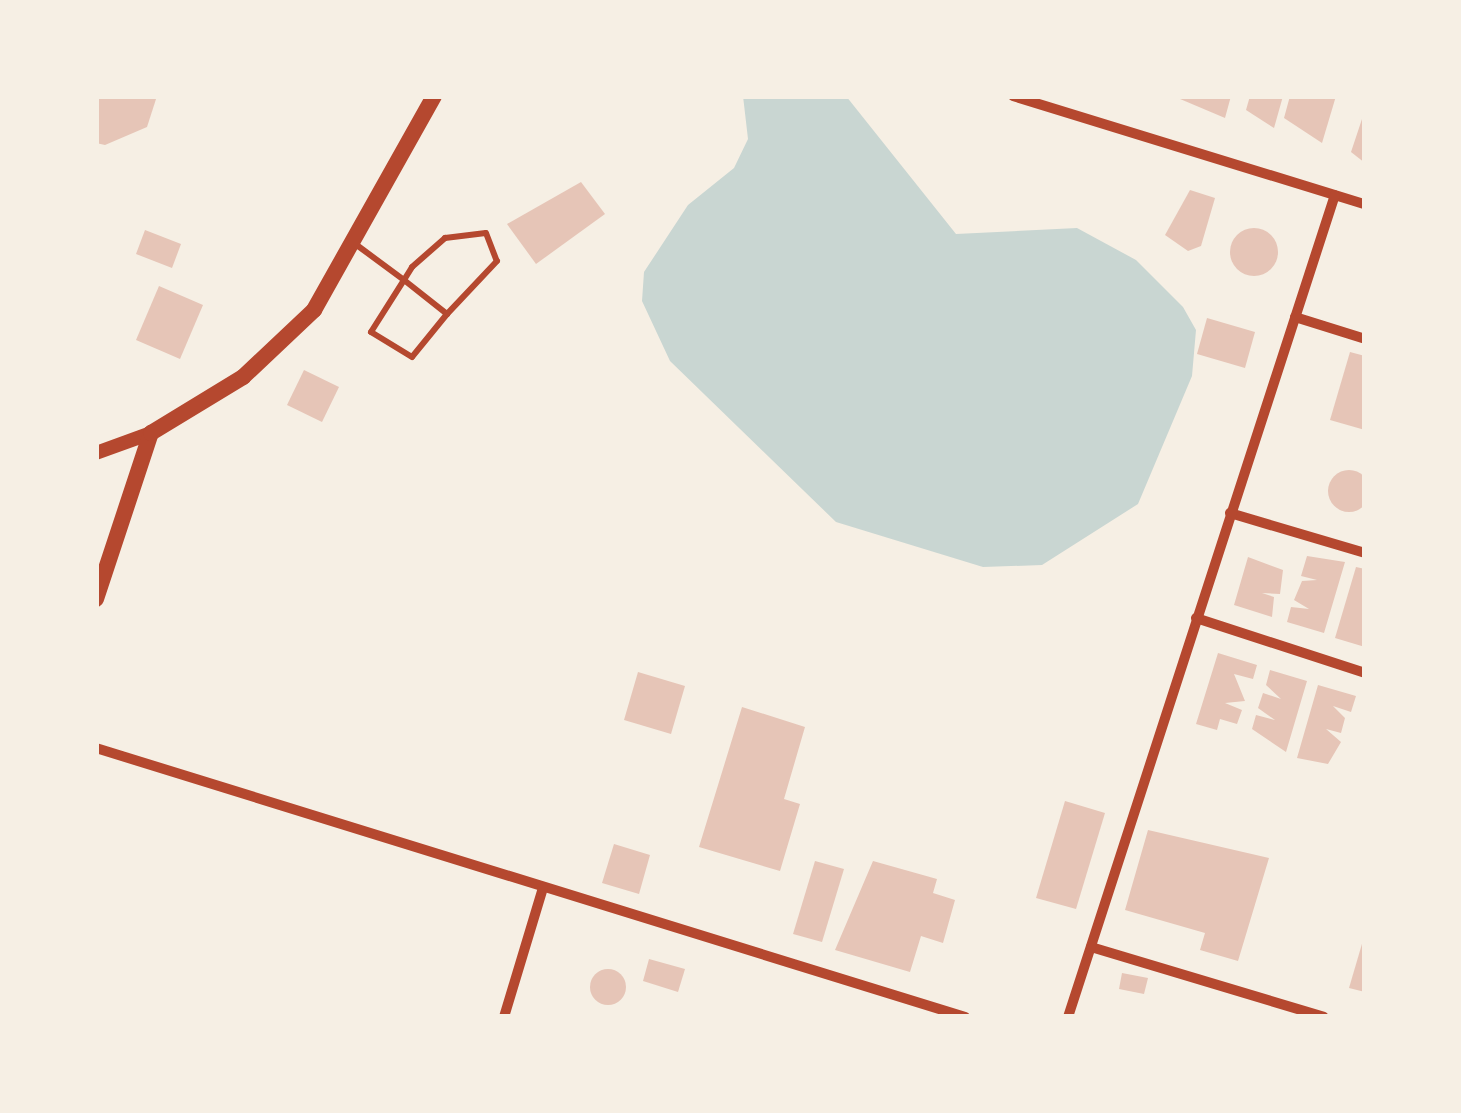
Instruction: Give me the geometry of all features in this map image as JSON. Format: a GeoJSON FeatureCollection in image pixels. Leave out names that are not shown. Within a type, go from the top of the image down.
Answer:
{"type":"FeatureCollection","features":[{"type":"Feature","properties":{"kind":"main road"},"geometry":{"type":"LineString","coordinates":[[96,599],[151,433],[274,352],[358,246],[434,96]]}},
{"type":"Feature","properties":{"kind":"street"},"geometry":{"type":"LineString","coordinates":[[1013,96],[1365,204]]}},
{"type":"Feature","properties":{"kind":"street"},"geometry":{"type":"LineString","coordinates":[[1069,1017],[1335,195]]}},
{"type":"Feature","properties":{"kind":"street"},"geometry":{"type":"LineString","coordinates":[[1295,317],[1365,339]]}},
{"type":"Feature","properties":{"kind":"street"},"geometry":{"type":"LineString","coordinates":[[96,453],[151,433]]}},
{"type":"Feature","properties":{"kind":"street"},"geometry":{"type":"LineString","coordinates":[[1230,513],[1365,554]]}},
{"type":"Feature","properties":{"kind":"street"},"geometry":{"type":"LineString","coordinates":[[1196,618],[1365,673]]}},
{"type":"Feature","properties":{"kind":"street"},"geometry":{"type":"LineString","coordinates":[[96,748],[965,1017]]}},
{"type":"Feature","properties":{"kind":"street"},"geometry":{"type":"LineString","coordinates":[[505,1017],[543,888]]}},
{"type":"Feature","properties":{"kind":"street"},"geometry":{"type":"LineString","coordinates":[[1091,946],[1324,1017]]}},
{"type":"Feature","properties":{"kind":"lane"},"geometry":{"type":"LineString","coordinates":[[486,233],[496,261],[412,357],[371,332],[404,280],[445,238],[486,233]]}},
{"type":"Feature","properties":{"kind":"lane"},"geometry":{"type":"LineString","coordinates":[[358,246],[447,314]]}},
{"type":"Feature","properties":{"kind":"shaded area"},"geometry":{"type":"Polygon","coordinates":[[[743,96],[846,96],[956,234],[1077,228],[1136,260],[1183,307],[1196,330],[1192,376],[1138,504],[1042,565],[983,567],[836,522],[670,361],[642,301],[644,272],[688,205],[734,168],[748,139],[743,96]]]}},
{"type":"Feature","properties":{"kind":"building"},"geometry":{"type":"Polygon","coordinates":[[[96,96],[157,96],[147,127],[105,145],[96,143],[96,96]]]}},
{"type":"Feature","properties":{"kind":"building"},"geometry":{"type":"Polygon","coordinates":[[[1173,96],[1231,96],[1225,118],[1173,96]]]}},
{"type":"Feature","properties":{"kind":"building"},"geometry":{"type":"Polygon","coordinates":[[[1250,96],[1283,96],[1274,128],[1246,110],[1250,96]]]}},
{"type":"Feature","properties":{"kind":"building"},"geometry":{"type":"Polygon","coordinates":[[[1290,96],[1336,96],[1322,143],[1284,118],[1290,96]]]}},
{"type":"Feature","properties":{"kind":"building"},"geometry":{"type":"Polygon","coordinates":[[[1365,110],[1365,163],[1351,152],[1365,110]]]}},
{"type":"Feature","properties":{"kind":"building"},"geometry":{"type":"Polygon","coordinates":[[[581,182],[605,214],[536,264],[507,224],[581,182]]]}},
{"type":"Feature","properties":{"kind":"building"},"geometry":{"type":"Polygon","coordinates":[[[1190,190],[1215,198],[1201,246],[1188,251],[1165,235],[1190,190]]]}},
{"type":"Feature","properties":{"kind":"building"},"geometry":{"type":"Polygon","coordinates":[[[1254,228],[1271,235],[1278,252],[1271,269],[1254,276],[1237,269],[1230,252],[1237,235],[1254,228]]]}},
{"type":"Feature","properties":{"kind":"building"},"geometry":{"type":"Polygon","coordinates":[[[145,230],[181,244],[172,268],[136,254],[145,230]]]}},
{"type":"Feature","properties":{"kind":"building"},"geometry":{"type":"Polygon","coordinates":[[[159,286],[203,305],[180,359],[136,340],[159,286]]]}},
{"type":"Feature","properties":{"kind":"building"},"geometry":{"type":"Polygon","coordinates":[[[1207,318],[1255,332],[1245,368],[1197,354],[1207,318]]]}},
{"type":"Feature","properties":{"kind":"building"},"geometry":{"type":"Polygon","coordinates":[[[1350,352],[1365,356],[1365,430],[1330,420],[1350,352]]]}},
{"type":"Feature","properties":{"kind":"building"},"geometry":{"type":"Polygon","coordinates":[[[304,370],[339,387],[322,422],[287,405],[304,370]]]}},
{"type":"Feature","properties":{"kind":"building"},"geometry":{"type":"Polygon","coordinates":[[[1349,470],[1364,476],[1370,491],[1364,506],[1349,512],[1334,506],[1328,491],[1334,476],[1349,470]]]}},
{"type":"Feature","properties":{"kind":"building"},"geometry":{"type":"Polygon","coordinates":[[[1307,556],[1345,562],[1324,633],[1287,622],[1291,607],[1309,609],[1294,600],[1302,581],[1317,580],[1301,576],[1307,556]]]}},
{"type":"Feature","properties":{"kind":"building"},"geometry":{"type":"Polygon","coordinates":[[[1248,557],[1283,570],[1280,594],[1262,593],[1274,597],[1272,617],[1234,605],[1248,557]]]}},
{"type":"Feature","properties":{"kind":"building"},"geometry":{"type":"Polygon","coordinates":[[[1356,567],[1365,569],[1365,647],[1335,638],[1356,567]]]}},
{"type":"Feature","properties":{"kind":"building"},"geometry":{"type":"Polygon","coordinates":[[[1218,653],[1257,665],[1253,679],[1234,674],[1245,701],[1225,703],[1242,710],[1237,724],[1220,719],[1217,730],[1196,724],[1218,653]]]}},
{"type":"Feature","properties":{"kind":"building"},"geometry":{"type":"Polygon","coordinates":[[[1270,670],[1307,681],[1286,752],[1252,729],[1256,715],[1275,720],[1258,708],[1263,693],[1281,699],[1266,685],[1270,670]]]}},
{"type":"Feature","properties":{"kind":"building"},"geometry":{"type":"Polygon","coordinates":[[[638,672],[685,686],[671,734],[624,720],[638,672]]]}},
{"type":"Feature","properties":{"kind":"building"},"geometry":{"type":"Polygon","coordinates":[[[1318,685],[1356,696],[1351,712],[1333,706],[1345,718],[1341,733],[1326,729],[1341,742],[1328,764],[1297,758],[1318,685]]]}},
{"type":"Feature","properties":{"kind":"building"},"geometry":{"type":"Polygon","coordinates":[[[742,707],[805,727],[784,799],[800,804],[780,871],[699,847],[742,707]]]}},
{"type":"Feature","properties":{"kind":"building"},"geometry":{"type":"Polygon","coordinates":[[[1065,801],[1105,813],[1076,909],[1036,898],[1065,801]]]}},
{"type":"Feature","properties":{"kind":"building"},"geometry":{"type":"Polygon","coordinates":[[[1148,830],[1269,858],[1238,961],[1200,950],[1205,933],[1125,910],[1148,830]]]}},
{"type":"Feature","properties":{"kind":"building"},"geometry":{"type":"Polygon","coordinates":[[[614,844],[650,855],[639,894],[602,883],[614,844]]]}},
{"type":"Feature","properties":{"kind":"building"},"geometry":{"type":"Polygon","coordinates":[[[815,861],[844,869],[822,942],[793,934],[815,861]]]}},
{"type":"Feature","properties":{"kind":"building"},"geometry":{"type":"Polygon","coordinates":[[[873,861],[937,879],[933,893],[955,900],[943,943],[921,936],[910,972],[835,950],[873,861]]]}},
{"type":"Feature","properties":{"kind":"building"},"geometry":{"type":"Polygon","coordinates":[[[1365,937],[1365,992],[1349,988],[1365,937]]]}},
{"type":"Feature","properties":{"kind":"building"},"geometry":{"type":"Polygon","coordinates":[[[649,959],[685,969],[678,992],[643,981],[649,959]]]}},
{"type":"Feature","properties":{"kind":"building"},"geometry":{"type":"Polygon","coordinates":[[[608,969],[620,975],[626,987],[620,999],[608,1005],[596,999],[590,987],[596,975],[608,969]]]}},
{"type":"Feature","properties":{"kind":"building"},"geometry":{"type":"Polygon","coordinates":[[[1122,973],[1148,978],[1144,994],[1119,989],[1122,973]]]}}]}
